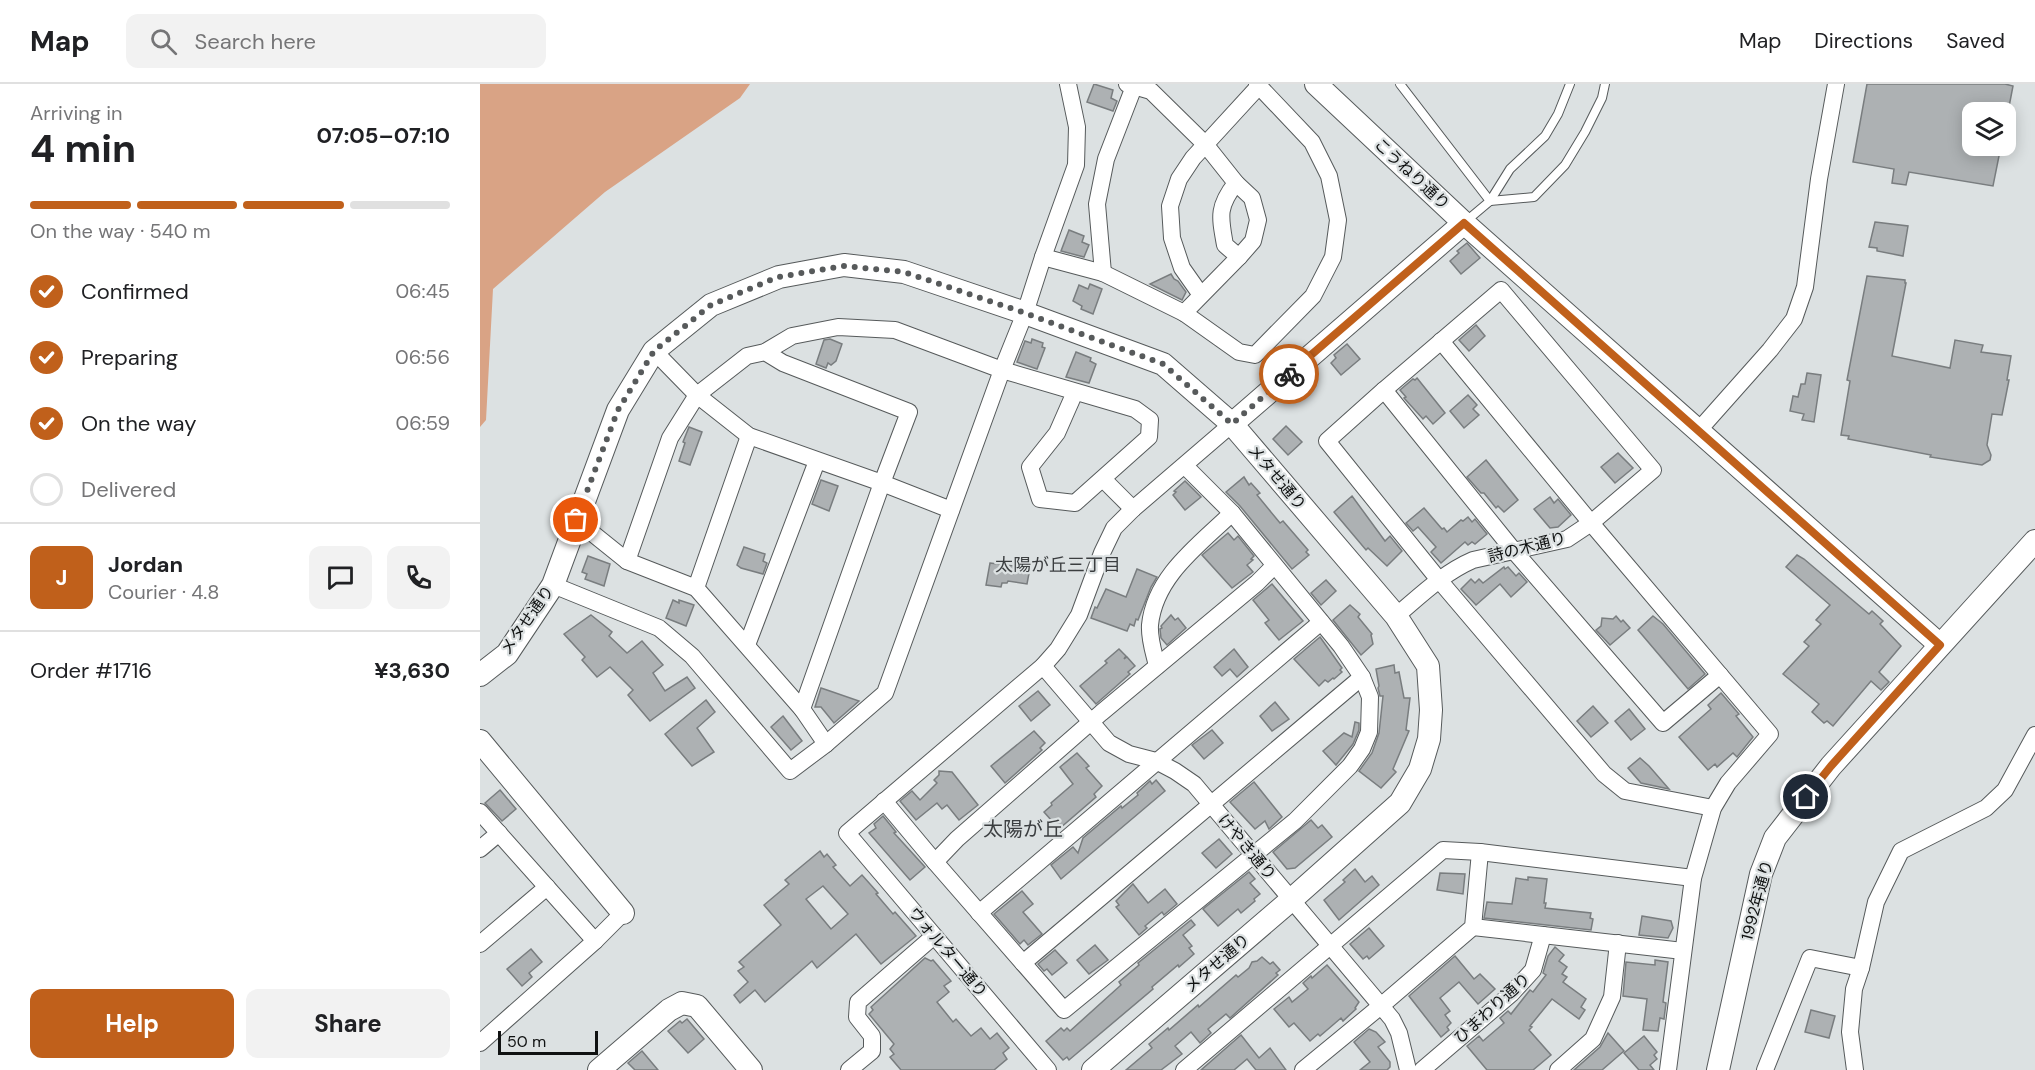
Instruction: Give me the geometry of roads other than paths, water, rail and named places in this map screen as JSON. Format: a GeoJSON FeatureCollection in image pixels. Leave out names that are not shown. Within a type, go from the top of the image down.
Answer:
{"type":"FeatureCollection","features":[{"type":"Feature","properties":{"kind":"street"},"geometry":{"type":"LineString","coordinates":[[553,585],[659,628],[692,656],[790,771],[826,744],[885,693],[1002,370],[1025,313],[1042,257],[1076,165],[1077,127],[1068,84]]}},
{"type":"Feature","properties":{"kind":"street","name":"こうねり通り"},"geometry":{"type":"LineString","coordinates":[[1316,84],[1464,223],[1940,645]]}},
{"type":"Feature","properties":{"kind":"street"},"geometry":{"type":"LineString","coordinates":[[1698,430],[1770,350],[1794,319],[1804,287],[1819,179],[1836,84]]}},
{"type":"Feature","properties":{"kind":"street"},"geometry":{"type":"LineString","coordinates":[[1102,273],[1097,204],[1106,159],[1132,85],[1151,91],[1204,144],[1236,183],[1252,198],[1258,220],[1253,241],[1184,313]]}},
{"type":"Feature","properties":{"kind":"street"},"geometry":{"type":"LineString","coordinates":[[1042,257],[1102,273],[1184,313],[1239,352],[1255,355],[1314,296],[1333,257],[1338,220],[1329,176],[1312,142],[1258,85],[1193,158],[1179,179],[1170,206],[1172,238],[1182,268],[1201,295]]}},
{"type":"Feature","properties":{"kind":"street"},"geometry":{"type":"LineString","coordinates":[[1236,183],[1224,198],[1220,219],[1225,245],[1239,257]]}},
{"type":"Feature","properties":{"kind":"street"},"geometry":{"type":"LineString","coordinates":[[1185,466],[1232,513],[1341,646],[1362,677],[1370,697],[1369,732],[1362,749],[1350,766],[1295,821],[1064,1010],[884,801],[1043,666],[1058,650],[1079,615],[1102,553],[1114,528],[1132,509],[1185,466],[1464,223]]}},
{"type":"Feature","properties":{"kind":"street","name":"メタせ通り"},"geometry":{"type":"LineString","coordinates":[[480,675],[507,654],[553,585],[618,410],[654,351],[711,305],[778,277],[844,266],[904,272],[1025,313],[1163,364],[1232,424],[1396,616],[1428,666],[1431,710],[1429,739],[1420,769],[1400,803],[1093,1070]]}},
{"type":"Feature","properties":{"kind":"street","name":"詩の木通り"},"geometry":{"type":"LineString","coordinates":[[1396,616],[1439,579],[1460,565],[1514,550],[1568,540],[1653,470],[1501,290],[1441,341]]}},
{"type":"Feature","properties":{"kind":"street"},"geometry":{"type":"LineString","coordinates":[[627,561],[670,438],[697,395],[747,356],[765,352],[792,336],[838,327],[895,330],[1002,370],[1135,409],[1150,420],[1149,437],[1075,503],[1040,499],[1030,467],[1057,433],[1075,392]]}},
{"type":"Feature","properties":{"kind":"street"},"geometry":{"type":"LineString","coordinates":[[1668,1070],[1693,878],[1713,808],[1728,783],[1770,734],[1591,523],[1441,341],[1327,441],[1439,579],[1604,774],[1625,791],[1713,808]]}},
{"type":"Feature","properties":{"kind":"street"},"geometry":{"type":"LineString","coordinates":[[654,351],[697,395],[749,436],[951,510]]}},
{"type":"Feature","properties":{"kind":"street"},"geometry":{"type":"LineString","coordinates":[[765,352],[783,363],[909,412],[802,709]]}},
{"type":"Feature","properties":{"kind":"street"},"geometry":{"type":"LineString","coordinates":[[1384,390],[1514,550],[1663,723],[1720,675]]}},
{"type":"Feature","properties":{"kind":"street"},"geometry":{"type":"LineString","coordinates":[[696,588],[749,436]]}},
{"type":"Feature","properties":{"kind":"street"},"geometry":{"type":"LineString","coordinates":[[747,645],[817,461]]}},
{"type":"Feature","properties":{"kind":"street"},"geometry":{"type":"LineString","coordinates":[[1103,479],[1132,509]]}},
{"type":"Feature","properties":{"kind":"street"},"geometry":{"type":"LineString","coordinates":[[1156,666],[1150,637],[1150,623],[1159,592],[1172,572],[1232,513]]}},
{"type":"Feature","properties":{"kind":"street"},"geometry":{"type":"LineString","coordinates":[[576,520],[627,561],[696,588],[802,709],[826,744]]}},
{"type":"Feature","properties":{"kind":"street","name":"1992年通り"},"geometry":{"type":"LineString","coordinates":[[1718,1070],[1761,873],[1775,838],[1831,766],[2035,541]]}},
{"type":"Feature","properties":{"kind":"street"},"geometry":{"type":"LineString","coordinates":[[935,862],[957,839],[1274,566]]}},
{"type":"Feature","properties":{"kind":"street"},"geometry":{"type":"LineString","coordinates":[[979,913],[1321,622]]}},
{"type":"Feature","properties":{"kind":"street","name":"けやき通り"},"geometry":{"type":"LineString","coordinates":[[1043,666],[1109,743],[1129,754],[1157,762],[1194,784],[1382,1005],[1399,1033],[1408,1070]]}},
{"type":"Feature","properties":{"kind":"street"},"geometry":{"type":"LineString","coordinates":[[1023,963],[1362,677]]}},
{"type":"Feature","properties":{"kind":"street"},"geometry":{"type":"LineString","coordinates":[[1854,1070],[1850,1032],[1854,989],[1876,902],[1901,851],[1986,808],[2005,790],[2035,735]]}},
{"type":"Feature","properties":{"kind":"street"},"geometry":{"type":"LineString","coordinates":[[480,741],[623,913],[596,942],[480,1043]]}},
{"type":"Feature","properties":{"kind":"street","name":"ウォルター通り"},"geometry":{"type":"LineString","coordinates":[[884,801],[846,833],[1048,1070]]}},
{"type":"Feature","properties":{"kind":"street"},"geometry":{"type":"LineString","coordinates":[[480,812],[596,942]]}},
{"type":"Feature","properties":{"kind":"street"},"geometry":{"type":"LineString","coordinates":[[480,849],[499,833]]}},
{"type":"Feature","properties":{"kind":"street"},"geometry":{"type":"LineString","coordinates":[[1184,1070],[1443,850],[1480,852],[1693,878]]}},
{"type":"Feature","properties":{"kind":"street"},"geometry":{"type":"LineString","coordinates":[[1303,1070],[1473,927],[1480,852]]}},
{"type":"Feature","properties":{"kind":"street"},"geometry":{"type":"LineString","coordinates":[[480,944],[547,887]]}},
{"type":"Feature","properties":{"kind":"street"},"geometry":{"type":"LineString","coordinates":[[1473,927],[1683,951]]}},
{"type":"Feature","properties":{"kind":"street","name":"ひまわり通り"},"geometry":{"type":"LineString","coordinates":[[1422,1070],[1511,994],[1533,970],[1543,935]]}},
{"type":"Feature","properties":{"kind":"street"},"geometry":{"type":"LineString","coordinates":[[849,1070],[873,1051],[872,1036],[857,1017],[858,1002],[934,936]]}},
{"type":"Feature","properties":{"kind":"street"},"geometry":{"type":"LineString","coordinates":[[1558,1070],[1593,1039],[1611,997],[1618,943]]}},
{"type":"Feature","properties":{"kind":"street"},"geometry":{"type":"LineString","coordinates":[[1765,1070],[1810,958],[1861,968]]}},
{"type":"Feature","properties":{"kind":"street"},"geometry":{"type":"LineString","coordinates":[[599,1070],[669,1010],[682,1003],[697,1006],[751,1070]]}},
{"type":"Feature","properties":{"kind":"lane"},"geometry":{"type":"LineString","coordinates":[[1400,84],[1490,201]]}},
{"type":"Feature","properties":{"kind":"lane"},"geometry":{"type":"LineString","coordinates":[[1464,223],[1490,201],[1510,169],[1545,136],[1558,114],[1570,84]]}},
{"type":"Feature","properties":{"kind":"lane"},"geometry":{"type":"LineString","coordinates":[[1490,201],[1534,196],[1565,165],[1602,98],[1605,84]]}},
{"type":"Feature","properties":{"kind":"district","name":"太陽が丘三丁目"},"geometry":{"type":"Point","coordinates":[1058,565]}},
{"type":"Feature","properties":{"kind":"district","name":"太陽が丘"},"geometry":{"type":"Point","coordinates":[1023,829]}}]}
